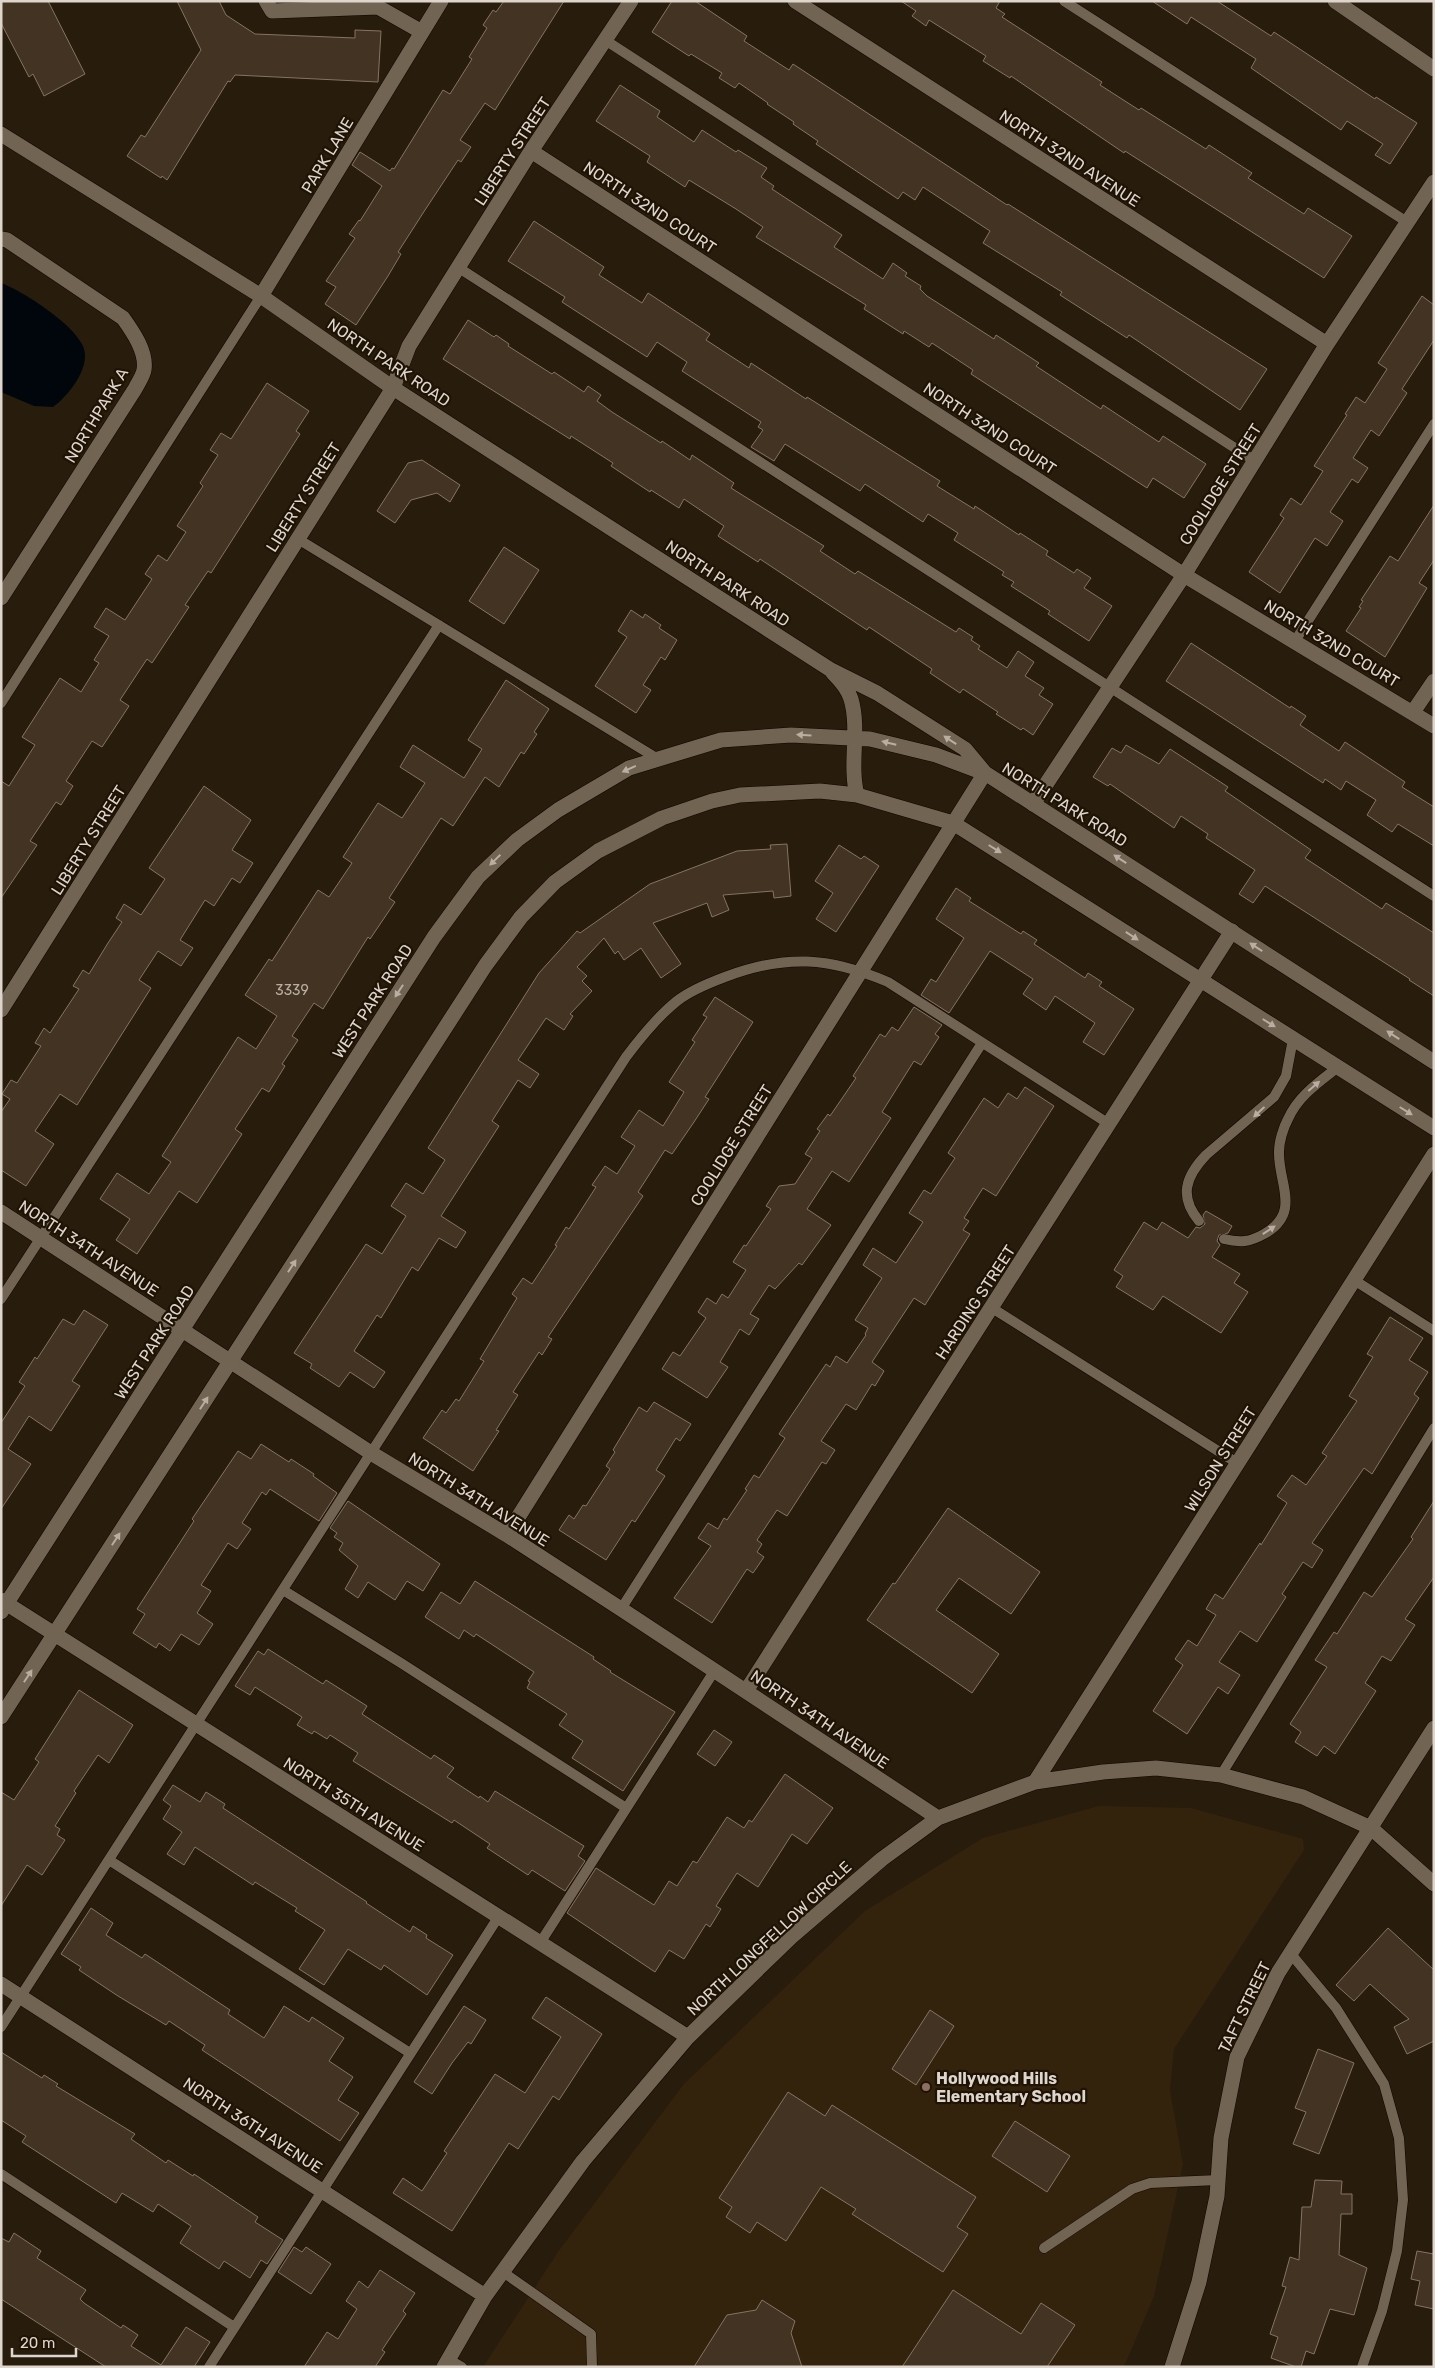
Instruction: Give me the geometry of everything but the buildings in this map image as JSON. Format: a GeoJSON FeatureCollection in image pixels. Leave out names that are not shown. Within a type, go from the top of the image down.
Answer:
{"type":"FeatureCollection","features":[{"type":"Feature","properties":{"kind":"street"},"geometry":{"type":"LineString","coordinates":[[266,1],[272,11],[378,7],[422,32]]}},
{"type":"Feature","properties":{"kind":"street","name":"PARK LANE"},"geometry":{"type":"LineString","coordinates":[[261,296],[441,1]]}},
{"type":"Feature","properties":{"kind":"street","name":"LIBERTY STREET"},"geometry":{"type":"LineString","coordinates":[[1,1010],[393,388],[410,346],[531,151],[631,1]]}},
{"type":"Feature","properties":{"kind":"street","name":"NORTH 32ND AVENUE"},"geometry":{"type":"LineString","coordinates":[[795,1],[1327,344]]}},
{"type":"Feature","properties":{"kind":"street"},"geometry":{"type":"LineString","coordinates":[[1335,1],[1434,69]]}},
{"type":"Feature","properties":{"kind":"street","name":"NORTH PARK ROAD"},"geometry":{"type":"LineString","coordinates":[[1,134],[261,296],[393,388],[831,670],[877,693],[965,750],[985,773],[1434,1062]]}},
{"type":"Feature","properties":{"kind":"street","name":"NORTH 32ND COURT"},"geometry":{"type":"LineString","coordinates":[[531,151],[1184,575],[1434,726]]}},
{"type":"Feature","properties":{"kind":"street","name":"COOLIDGE STREET"},"geometry":{"type":"LineString","coordinates":[[1033,804],[1184,575],[1327,344],[1434,182]]}},
{"type":"Feature","properties":{"kind":"street","name":"NORTHPARK A"},"geometry":{"type":"LineString","coordinates":[[1,238],[7,240],[123,318],[134,334],[143,355],[144,370],[135,389],[1,598]]}},
{"type":"Feature","properties":{"kind":"street"},"geometry":{"type":"LineString","coordinates":[[831,670],[850,697],[853,716],[853,779],[857,795]]}},
{"type":"Feature","properties":{"kind":"street"},"geometry":{"type":"LineString","coordinates":[[1413,712],[1434,681]]}},
{"type":"Feature","properties":{"kind":"street","name":"WEST PARK ROAD"},"geometry":{"type":"LineString","coordinates":[[3,1605],[434,937],[478,877],[517,840],[558,810],[629,768],[721,740],[791,735],[870,738],[936,756],[985,773]]}},
{"type":"Feature","properties":{"kind":"street","name":"COOLIDGE STREET"},"geometry":{"type":"LineString","coordinates":[[507,1536],[985,773]]}},
{"type":"Feature","properties":{"kind":"street"},"geometry":{"type":"LineString","coordinates":[[1,1716],[485,966],[521,917],[555,882],[598,851],[662,818],[712,801],[770,792],[820,790],[857,795],[953,824],[1434,1128]]}},
{"type":"Feature","properties":{"kind":"street","name":"HARDING STREET"},"geometry":{"type":"LineString","coordinates":[[746,1691],[1232,931]]}},
{"type":"Feature","properties":{"kind":"street","name":"WILSON STREET"},"geometry":{"type":"LineString","coordinates":[[1035,1782],[1434,1154]]}},
{"type":"Feature","properties":{"kind":"street","name":"NORTH 34TH AVENUE"},"geometry":{"type":"LineString","coordinates":[[1,1212],[371,1453],[507,1536],[621,1609],[938,1818]]}},
{"type":"Feature","properties":{"kind":"street","name":"NORTH 35TH AVENUE"},"geometry":{"type":"LineString","coordinates":[[3,1605],[55,1634],[688,2037]]}},
{"type":"Feature","properties":{"kind":"street","name":"TAFT STREET"},"geometry":{"type":"LineString","coordinates":[[1172,2367],[1199,2282],[1218,2180],[1220,2138],[1237,2057],[1278,1973],[1434,1728]]}},
{"type":"Feature","properties":{"kind":"street","name":"NORTH LONGFELLOW CIRCLE"},"geometry":{"type":"LineString","coordinates":[[446,2363],[485,2296],[583,2161],[688,2037],[790,1937],[882,1859],[938,1818],[1035,1782],[1103,1772],[1156,1768],[1221,1775],[1303,1797],[1371,1828],[1434,1884]]}},
{"type":"Feature","properties":{"kind":"street","name":"NORTH 36TH AVENUE"},"geometry":{"type":"LineString","coordinates":[[1,1984],[485,2296]]}},
{"type":"Feature","properties":{"kind":"lane"},"geometry":{"type":"LineString","coordinates":[[1064,1],[1407,222]]}},
{"type":"Feature","properties":{"kind":"lane"},"geometry":{"type":"LineString","coordinates":[[605,40],[1255,461]]}},
{"type":"Feature","properties":{"kind":"lane"},"geometry":{"type":"LineString","coordinates":[[459,268],[1434,896]]}},
{"type":"Feature","properties":{"kind":"lane"},"geometry":{"type":"LineString","coordinates":[[1,703],[261,296]]}},
{"type":"Feature","properties":{"kind":"lane"},"geometry":{"type":"LineString","coordinates":[[1295,641],[1434,424]]}},
{"type":"Feature","properties":{"kind":"lane"},"geometry":{"type":"LineString","coordinates":[[298,539],[658,759]]}},
{"type":"Feature","properties":{"kind":"lane"},"geometry":{"type":"LineString","coordinates":[[1,1299],[439,625]]}},
{"type":"Feature","properties":{"kind":"lane"},"geometry":{"type":"LineString","coordinates":[[1,2027],[626,1058],[650,1026],[679,1000],[711,982],[749,968],[776,962],[807,960],[861,971],[888,982],[1109,1124]]}},
{"type":"Feature","properties":{"kind":"lane"},"geometry":{"type":"LineString","coordinates":[[1199,1221],[1186,1201],[1187,1186],[1198,1163],[1274,1097],[1286,1076],[1293,1039]]}},
{"type":"Feature","properties":{"kind":"lane"},"geometry":{"type":"LineString","coordinates":[[621,1609],[982,1043]]}},
{"type":"Feature","properties":{"kind":"lane"},"geometry":{"type":"LineString","coordinates":[[1224,1239],[1237,1243],[1251,1241],[1277,1225],[1285,1210],[1286,1189],[1278,1151],[1288,1118],[1298,1102],[1338,1067]]}},
{"type":"Feature","properties":{"kind":"lane"},"geometry":{"type":"LineString","coordinates":[[1354,1280],[1434,1331]]}},
{"type":"Feature","properties":{"kind":"lane"},"geometry":{"type":"LineString","coordinates":[[992,1308],[1237,1464]]}},
{"type":"Feature","properties":{"kind":"lane"},"geometry":{"type":"LineString","coordinates":[[1221,1775],[1434,1428]]}},
{"type":"Feature","properties":{"kind":"lane"},"geometry":{"type":"LineString","coordinates":[[283,1590],[401,1663],[626,1808]]}},
{"type":"Feature","properties":{"kind":"lane"},"geometry":{"type":"LineString","coordinates":[[540,1942],[715,1670]]}},
{"type":"Feature","properties":{"kind":"lane"},"geometry":{"type":"LineString","coordinates":[[109,1860],[410,2053]]}},
{"type":"Feature","properties":{"kind":"lane"},"geometry":{"type":"LineString","coordinates":[[209,2367],[499,1916]]}},
{"type":"Feature","properties":{"kind":"lane"},"geometry":{"type":"LineString","coordinates":[[1291,1954],[1336,2008],[1384,2084],[1399,2138],[1403,2200],[1397,2251],[1382,2311],[1362,2367]]}},
{"type":"Feature","properties":{"kind":"lane"},"geometry":{"type":"LineString","coordinates":[[1,2174],[234,2327]]}},
{"type":"Feature","properties":{"kind":"lane"},"geometry":{"type":"LineString","coordinates":[[1044,2248],[1132,2189],[1150,2183],[1218,2180]]}},
{"type":"Feature","properties":{"kind":"lane"},"geometry":{"type":"LineString","coordinates":[[503,2272],[591,2334],[592,2367]]}},
{"type":"Feature","properties":{"kind":"lane"},"geometry":{"type":"LineString","coordinates":[[446,2363],[462,2367]]}},
{"type":"Feature","properties":{"kind":"shaded area"},"geometry":{"type":"Polygon","coordinates":[[[1,283],[22,293],[48,310],[71,330],[84,349],[84,365],[81,373],[71,389],[53,407],[34,406],[1,392],[1,283]]]}},
{"type":"Feature","properties":{"kind":"shaded area","name":"Hollywood Hills Elementary School"},"geometry":{"type":"Polygon","coordinates":[[[1099,1806],[1191,1808],[1303,1839],[1304,1850],[1174,2049],[1170,2090],[1183,2164],[1154,2296],[1124,2367],[483,2367],[558,2252],[684,2084],[865,1911],[983,1838],[1099,1806]]]}},
{"type":"Feature","properties":{"kind":"place","name":"Hollywood Hills Elementary School"},"geometry":{"type":"Point","coordinates":[926,2087]}}]}
